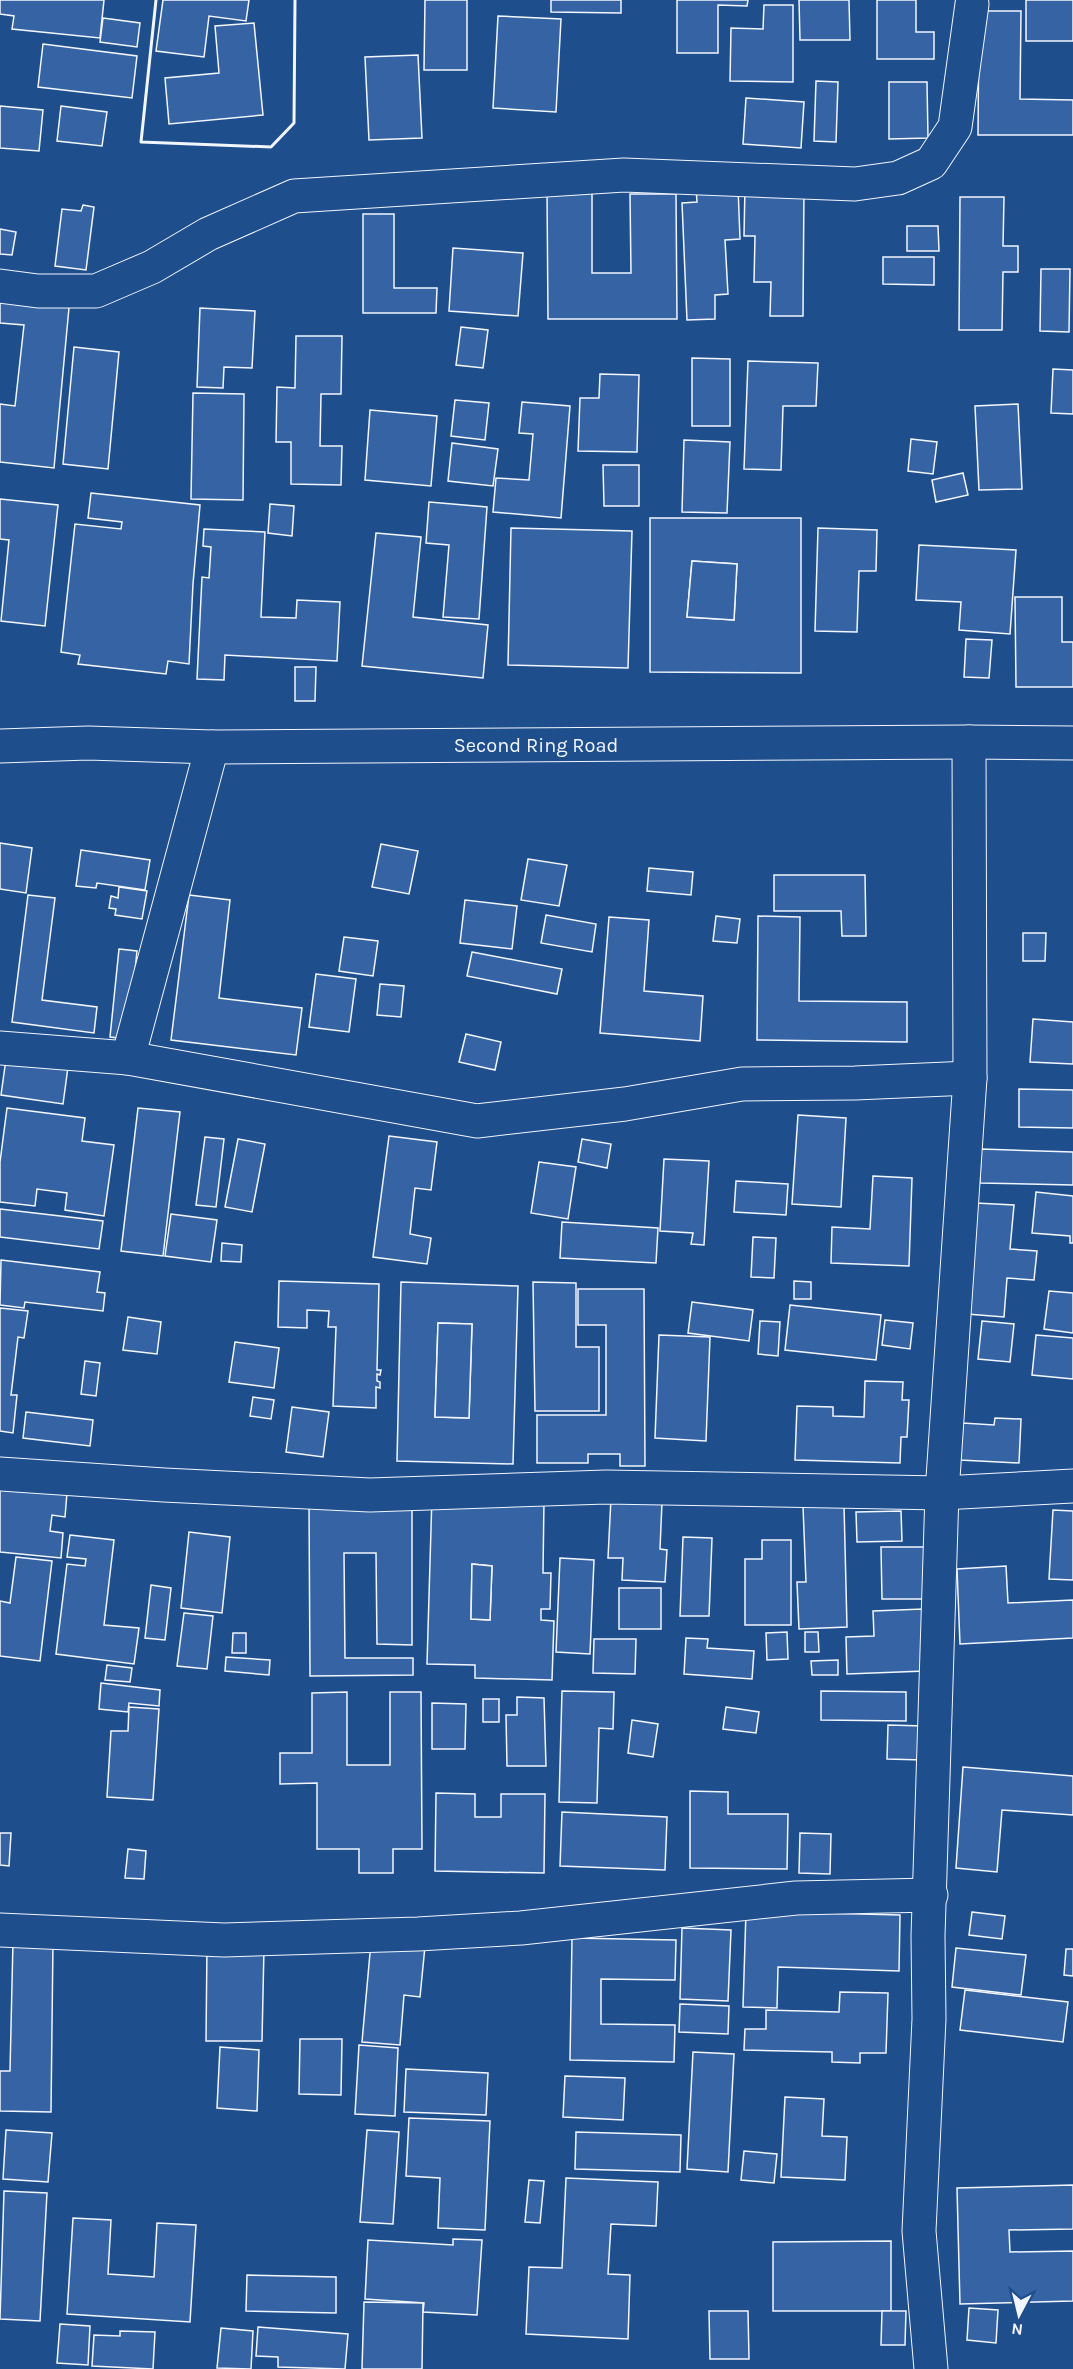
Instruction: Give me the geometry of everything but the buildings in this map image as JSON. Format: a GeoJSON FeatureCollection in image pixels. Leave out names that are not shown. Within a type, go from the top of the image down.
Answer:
{"type":"FeatureCollection","features":[{"type":"Feature","properties":{"kind":"street"},"geometry":{"type":"LineString","coordinates":[[0,286],[38,291],[96,291],[152,267],[208,234],[294,196],[624,175],[855,184],[898,178],[931,164],[955,127],[972,4]]}},
{"type":"Feature","properties":{"kind":"street"},"geometry":{"type":"LineString","coordinates":[[931,2369],[920,2231],[929,2019],[928,1936],[942,1493],[970,1078],[969,742]]}},
{"type":"Feature","properties":{"kind":"street","name":"Second Ring Road"},"geometry":{"type":"LineString","coordinates":[[0,746],[88,743],[212,747],[1073,743]]}},
{"type":"Feature","properties":{"kind":"street"},"geometry":{"type":"LineString","coordinates":[[128,1058],[212,747]]}},
{"type":"Feature","properties":{"kind":"street"},"geometry":{"type":"LineString","coordinates":[[0,1048],[128,1058],[477,1120],[625,1104],[742,1084],[855,1083],[970,1078]]}},
{"type":"Feature","properties":{"kind":"street"},"geometry":{"type":"LineString","coordinates":[[0,1474],[370,1495],[606,1487],[942,1493],[1073,1486]]}},
{"type":"Feature","properties":{"kind":"street"},"geometry":{"type":"LineString","coordinates":[[0,1930],[224,1940],[418,1934],[521,1928],[795,1898],[931,1895]]}},
{"type":"Feature","properties":{"kind":"wall"},"geometry":{"type":"LineString","coordinates":[[156,0],[141,142],[271,147],[294,123],[295,0]]}}]}
